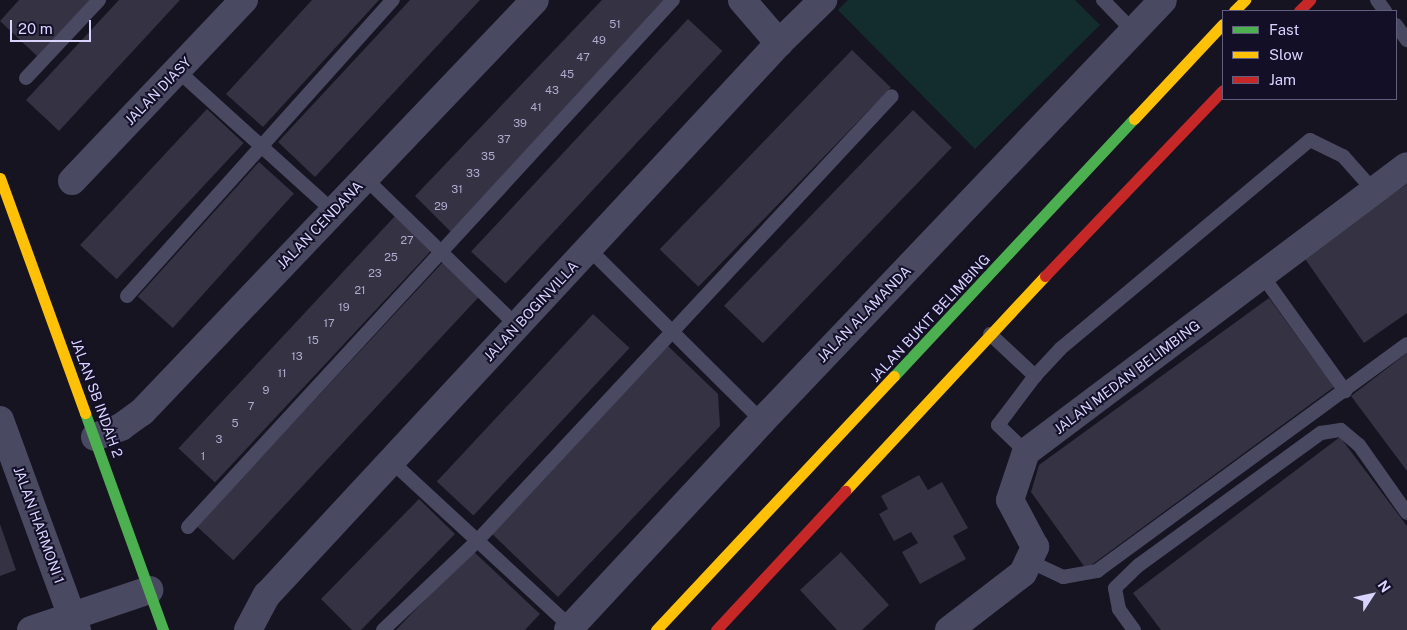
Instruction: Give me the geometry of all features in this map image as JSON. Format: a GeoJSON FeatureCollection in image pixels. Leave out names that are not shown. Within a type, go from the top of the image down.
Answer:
{"type":"FeatureCollection","features":[{"type":"Feature","properties":{"kind":"main road"},"geometry":{"type":"LineString","coordinates":[[1235,10],[1245,0]]}},
{"type":"Feature","properties":{"kind":"main road"},"geometry":{"type":"LineString","coordinates":[[1300,10],[1310,0]]}},
{"type":"Feature","properties":{"kind":"main road","name":"JALAN BUKIT BELIMBING"},"geometry":{"type":"LineString","coordinates":[[656,630],[1222,25]]}},
{"type":"Feature","properties":{"kind":"main road"},"geometry":{"type":"LineString","coordinates":[[716,630],[990,334],[1222,91]]}},
{"type":"Feature","properties":{"kind":"main road","name":"JALAN SB INDAH 2"},"geometry":{"type":"LineString","coordinates":[[0,178],[164,630]]}},
{"type":"Feature","properties":{"kind":"street","name":"JALAN DIASY"},"geometry":{"type":"LineString","coordinates":[[72,181],[244,0]]}},
{"type":"Feature","properties":{"kind":"street","name":"JALAN CENDANA"},"geometry":{"type":"LineString","coordinates":[[95,437],[121,427],[142,412],[535,0]]}},
{"type":"Feature","properties":{"kind":"street"},"geometry":{"type":"LineString","coordinates":[[742,0],[779,43]]}},
{"type":"Feature","properties":{"kind":"street","name":"JALAN BOGINVILLA"},"geometry":{"type":"LineString","coordinates":[[248,630],[267,595],[779,43],[823,0]]}},
{"type":"Feature","properties":{"kind":"street","name":"JALAN ALAMANDA"},"geometry":{"type":"LineString","coordinates":[[570,628],[762,421],[1163,0]]}},
{"type":"Feature","properties":{"kind":"street","name":"JALAN MEDAN BELIMBING"},"geometry":{"type":"LineString","coordinates":[[1026,452],[1407,166]]}},
{"type":"Feature","properties":{"kind":"street","name":"JALAN HARMONI 1"},"geometry":{"type":"LineString","coordinates":[[0,420],[75,623]]}},
{"type":"Feature","properties":{"kind":"street"},"geometry":{"type":"LineString","coordinates":[[949,630],[1023,573],[1029,561],[1035,547],[1010,500],[1026,452]]}},
{"type":"Feature","properties":{"kind":"street"},"geometry":{"type":"LineString","coordinates":[[31,630],[75,623],[149,590]]}},
{"type":"Feature","properties":{"kind":"lane"},"geometry":{"type":"LineString","coordinates":[[26,78],[99,0]]}},
{"type":"Feature","properties":{"kind":"lane"},"geometry":{"type":"LineString","coordinates":[[127,296],[393,0]]}},
{"type":"Feature","properties":{"kind":"lane"},"geometry":{"type":"LineString","coordinates":[[188,527],[673,0]]}},
{"type":"Feature","properties":{"kind":"lane"},"geometry":{"type":"LineString","coordinates":[[1103,0],[1133,31]]}},
{"type":"Feature","properties":{"kind":"lane"},"geometry":{"type":"LineString","coordinates":[[1397,26],[1407,40]]}},
{"type":"Feature","properties":{"kind":"lane"},"geometry":{"type":"LineString","coordinates":[[177,70],[333,211]]}},
{"type":"Feature","properties":{"kind":"lane"},"geometry":{"type":"LineString","coordinates":[[383,630],[477,541],[892,96]]}},
{"type":"Feature","properties":{"kind":"lane"},"geometry":{"type":"LineString","coordinates":[[1026,452],[998,425],[1036,376],[1060,349],[1310,140],[1343,156],[1374,191]]}},
{"type":"Feature","properties":{"kind":"lane"},"geometry":{"type":"LineString","coordinates":[[365,178],[517,326]]}},
{"type":"Feature","properties":{"kind":"lane"},"geometry":{"type":"LineString","coordinates":[[589,249],[762,421]]}},
{"type":"Feature","properties":{"kind":"lane"},"geometry":{"type":"LineString","coordinates":[[1262,275],[1345,391]]}},
{"type":"Feature","properties":{"kind":"lane"},"geometry":{"type":"LineString","coordinates":[[990,334],[1036,376]]}},
{"type":"Feature","properties":{"kind":"lane"},"geometry":{"type":"LineString","coordinates":[[1029,561],[1063,576],[1097,571],[1407,344]]}},
{"type":"Feature","properties":{"kind":"lane"},"geometry":{"type":"LineString","coordinates":[[1134,630],[1119,609],[1115,588],[1139,565],[1321,433],[1341,430],[1359,445],[1407,512]]}},
{"type":"Feature","properties":{"kind":"lane"},"geometry":{"type":"LineString","coordinates":[[391,462],[570,628]]}},
{"type":"Feature","properties":{"kind":"green space"},"geometry":{"type":"Polygon","coordinates":[[[848,0],[1075,0],[1100,25],[975,149],[838,10],[848,0]]]}},
{"type":"Feature","properties":{"kind":"building"},"geometry":{"type":"Polygon","coordinates":[[[19,0],[90,0],[37,56],[0,21],[19,0]]]}},
{"type":"Feature","properties":{"kind":"building"},"geometry":{"type":"Polygon","coordinates":[[[119,0],[180,0],[59,131],[26,100],[119,0]]]}},
{"type":"Feature","properties":{"kind":"building"},"geometry":{"type":"Polygon","coordinates":[[[312,0],[379,0],[263,127],[226,94],[312,0]]]}},
{"type":"Feature","properties":{"kind":"building"},"geometry":{"type":"Polygon","coordinates":[[[410,0],[480,0],[315,177],[278,142],[410,0]]]}},
{"type":"Feature","properties":{"kind":"building"},"geometry":{"type":"Polygon","coordinates":[[[602,0],[672,0],[451,232],[415,196],[602,0]]]}},
{"type":"Feature","properties":{"kind":"building"},"geometry":{"type":"Polygon","coordinates":[[[688,19],[722,51],[505,284],[471,252],[688,19]]]}},
{"type":"Feature","properties":{"kind":"building"},"geometry":{"type":"Polygon","coordinates":[[[852,50],[891,88],[698,287],[660,249],[852,50]]]}},
{"type":"Feature","properties":{"kind":"building"},"geometry":{"type":"Polygon","coordinates":[[[207,109],[244,143],[117,279],[80,245],[207,109]]]}},
{"type":"Feature","properties":{"kind":"building"},"geometry":{"type":"Polygon","coordinates":[[[913,110],[952,148],[763,343],[724,306],[913,110]]]}},
{"type":"Feature","properties":{"kind":"building"},"geometry":{"type":"Polygon","coordinates":[[[259,162],[294,193],[173,328],[138,297],[259,162]]]}},
{"type":"Feature","properties":{"kind":"building"},"geometry":{"type":"Polygon","coordinates":[[[1407,184],[1407,313],[1364,343],[1303,256],[1407,184]]]}},
{"type":"Feature","properties":{"kind":"building"},"geometry":{"type":"Polygon","coordinates":[[[396,215],[433,249],[215,482],[178,448],[396,215]]]}},
{"type":"Feature","properties":{"kind":"building"},"geometry":{"type":"Polygon","coordinates":[[[445,260],[482,294],[233,560],[197,526],[445,260]]]}},
{"type":"Feature","properties":{"kind":"building"},"geometry":{"type":"Polygon","coordinates":[[[1269,298],[1334,387],[1086,569],[1031,492],[1039,465],[1269,298]]]}},
{"type":"Feature","properties":{"kind":"building"},"geometry":{"type":"Polygon","coordinates":[[[593,314],[630,348],[473,516],[437,481],[593,314]]]}},
{"type":"Feature","properties":{"kind":"building"},"geometry":{"type":"Polygon","coordinates":[[[668,346],[718,394],[720,426],[558,597],[490,532],[668,346]]]}},
{"type":"Feature","properties":{"kind":"building"},"geometry":{"type":"Polygon","coordinates":[[[1407,353],[1407,471],[1351,396],[1407,353]]]}},
{"type":"Feature","properties":{"kind":"building"},"geometry":{"type":"Polygon","coordinates":[[[1340,437],[1407,526],[1407,630],[1161,630],[1133,593],[1340,437]]]}},
{"type":"Feature","properties":{"kind":"building"},"geometry":{"type":"Polygon","coordinates":[[[919,475],[928,490],[942,482],[968,528],[953,536],[966,559],[920,584],[902,552],[918,543],[911,532],[894,541],[879,514],[888,509],[881,496],[919,475]]]}},
{"type":"Feature","properties":{"kind":"building"},"geometry":{"type":"Polygon","coordinates":[[[419,499],[455,534],[361,630],[352,630],[321,599],[419,499]]]}},
{"type":"Feature","properties":{"kind":"building"},"geometry":{"type":"Polygon","coordinates":[[[0,524],[16,570],[0,576],[0,524]]]}},
{"type":"Feature","properties":{"kind":"building"},"geometry":{"type":"Polygon","coordinates":[[[472,550],[540,614],[525,630],[396,630],[472,550]]]}},
{"type":"Feature","properties":{"kind":"building"},"geometry":{"type":"Polygon","coordinates":[[[841,552],[889,605],[862,630],[837,630],[800,590],[841,552]]]}},
{"type":"Feature","properties":{"kind":"traffic: fast"},"geometry":{"type":"LineString","coordinates":[[894,376],[1134,119]]}},
{"type":"Feature","properties":{"kind":"traffic: fast"},"geometry":{"type":"LineString","coordinates":[[85,413],[163,630]]}},
{"type":"Feature","properties":{"kind":"traffic: slow"},"geometry":{"type":"LineString","coordinates":[[1235,10],[1245,0]]}},
{"type":"Feature","properties":{"kind":"traffic: slow"},"geometry":{"type":"LineString","coordinates":[[1134,119],[1222,25]]}},
{"type":"Feature","properties":{"kind":"traffic: slow"},"geometry":{"type":"LineString","coordinates":[[0,178],[85,413]]}},
{"type":"Feature","properties":{"kind":"traffic: slow"},"geometry":{"type":"LineString","coordinates":[[845,491],[1045,276]]}},
{"type":"Feature","properties":{"kind":"traffic: slow"},"geometry":{"type":"LineString","coordinates":[[656,630],[894,376]]}},
{"type":"Feature","properties":{"kind":"traffic: jam"},"geometry":{"type":"LineString","coordinates":[[1300,10],[1310,0]]}},
{"type":"Feature","properties":{"kind":"traffic: jam"},"geometry":{"type":"LineString","coordinates":[[1045,276],[1222,91]]}},
{"type":"Feature","properties":{"kind":"traffic: jam"},"geometry":{"type":"LineString","coordinates":[[716,630],[845,491]]}}]}
